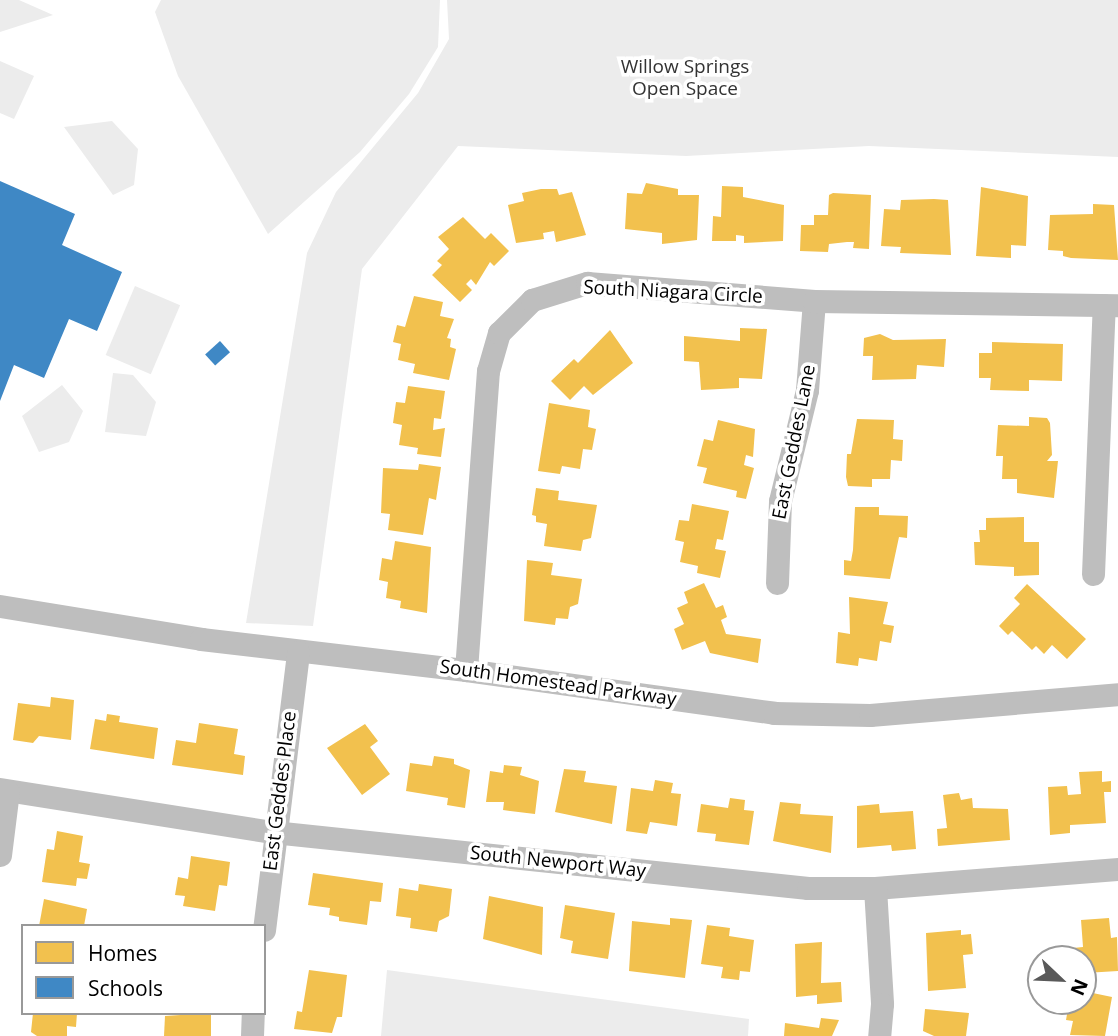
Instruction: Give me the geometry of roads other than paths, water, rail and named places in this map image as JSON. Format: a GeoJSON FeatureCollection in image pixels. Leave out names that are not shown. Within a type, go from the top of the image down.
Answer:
{"type":"FeatureCollection","features":[{"type":"Feature","properties":{"kind":"street","name":"South Niagara Circle"},"geometry":{"type":"LineString","coordinates":[[466,670],[488,371],[499,333],[514,314],[532,300],[587,283],[814,301],[1111,305]]}},
{"type":"Feature","properties":{"kind":"street","name":"East Geddes Lane"},"geometry":{"type":"LineString","coordinates":[[776,583],[780,501],[807,390],[814,301]]}},
{"type":"Feature","properties":{"kind":"street"},"geometry":{"type":"LineString","coordinates":[[1093,574],[1111,305]]}},
{"type":"Feature","properties":{"kind":"street","name":"South Homestead Parkway"},"geometry":{"type":"LineString","coordinates":[[0,606],[298,652],[466,670],[811,716],[870,715],[1118,694]]}},
{"type":"Feature","properties":{"kind":"street","name":"East Geddes Place"},"geometry":{"type":"LineString","coordinates":[[265,924],[273,832],[298,652]]}},
{"type":"Feature","properties":{"kind":"street"},"geometry":{"type":"LineString","coordinates":[[0,855],[4,790]]}},
{"type":"Feature","properties":{"kind":"street","name":"South Newport Way"},"geometry":{"type":"LineString","coordinates":[[4,790],[273,832],[771,885],[875,888],[1118,869]]}},
{"type":"Feature","properties":{"kind":"street"},"geometry":{"type":"LineString","coordinates":[[875,888],[882,1004],[879,1036]]}},
{"type":"Feature","properties":{"kind":"street"},"geometry":{"type":"LineString","coordinates":[[252,1036],[253,1015]]}},
{"type":"Feature","properties":{"kind":"park label","name":"Willow Springs Open Space"},"geometry":{"type":"Point","coordinates":[685,78]}}]}
